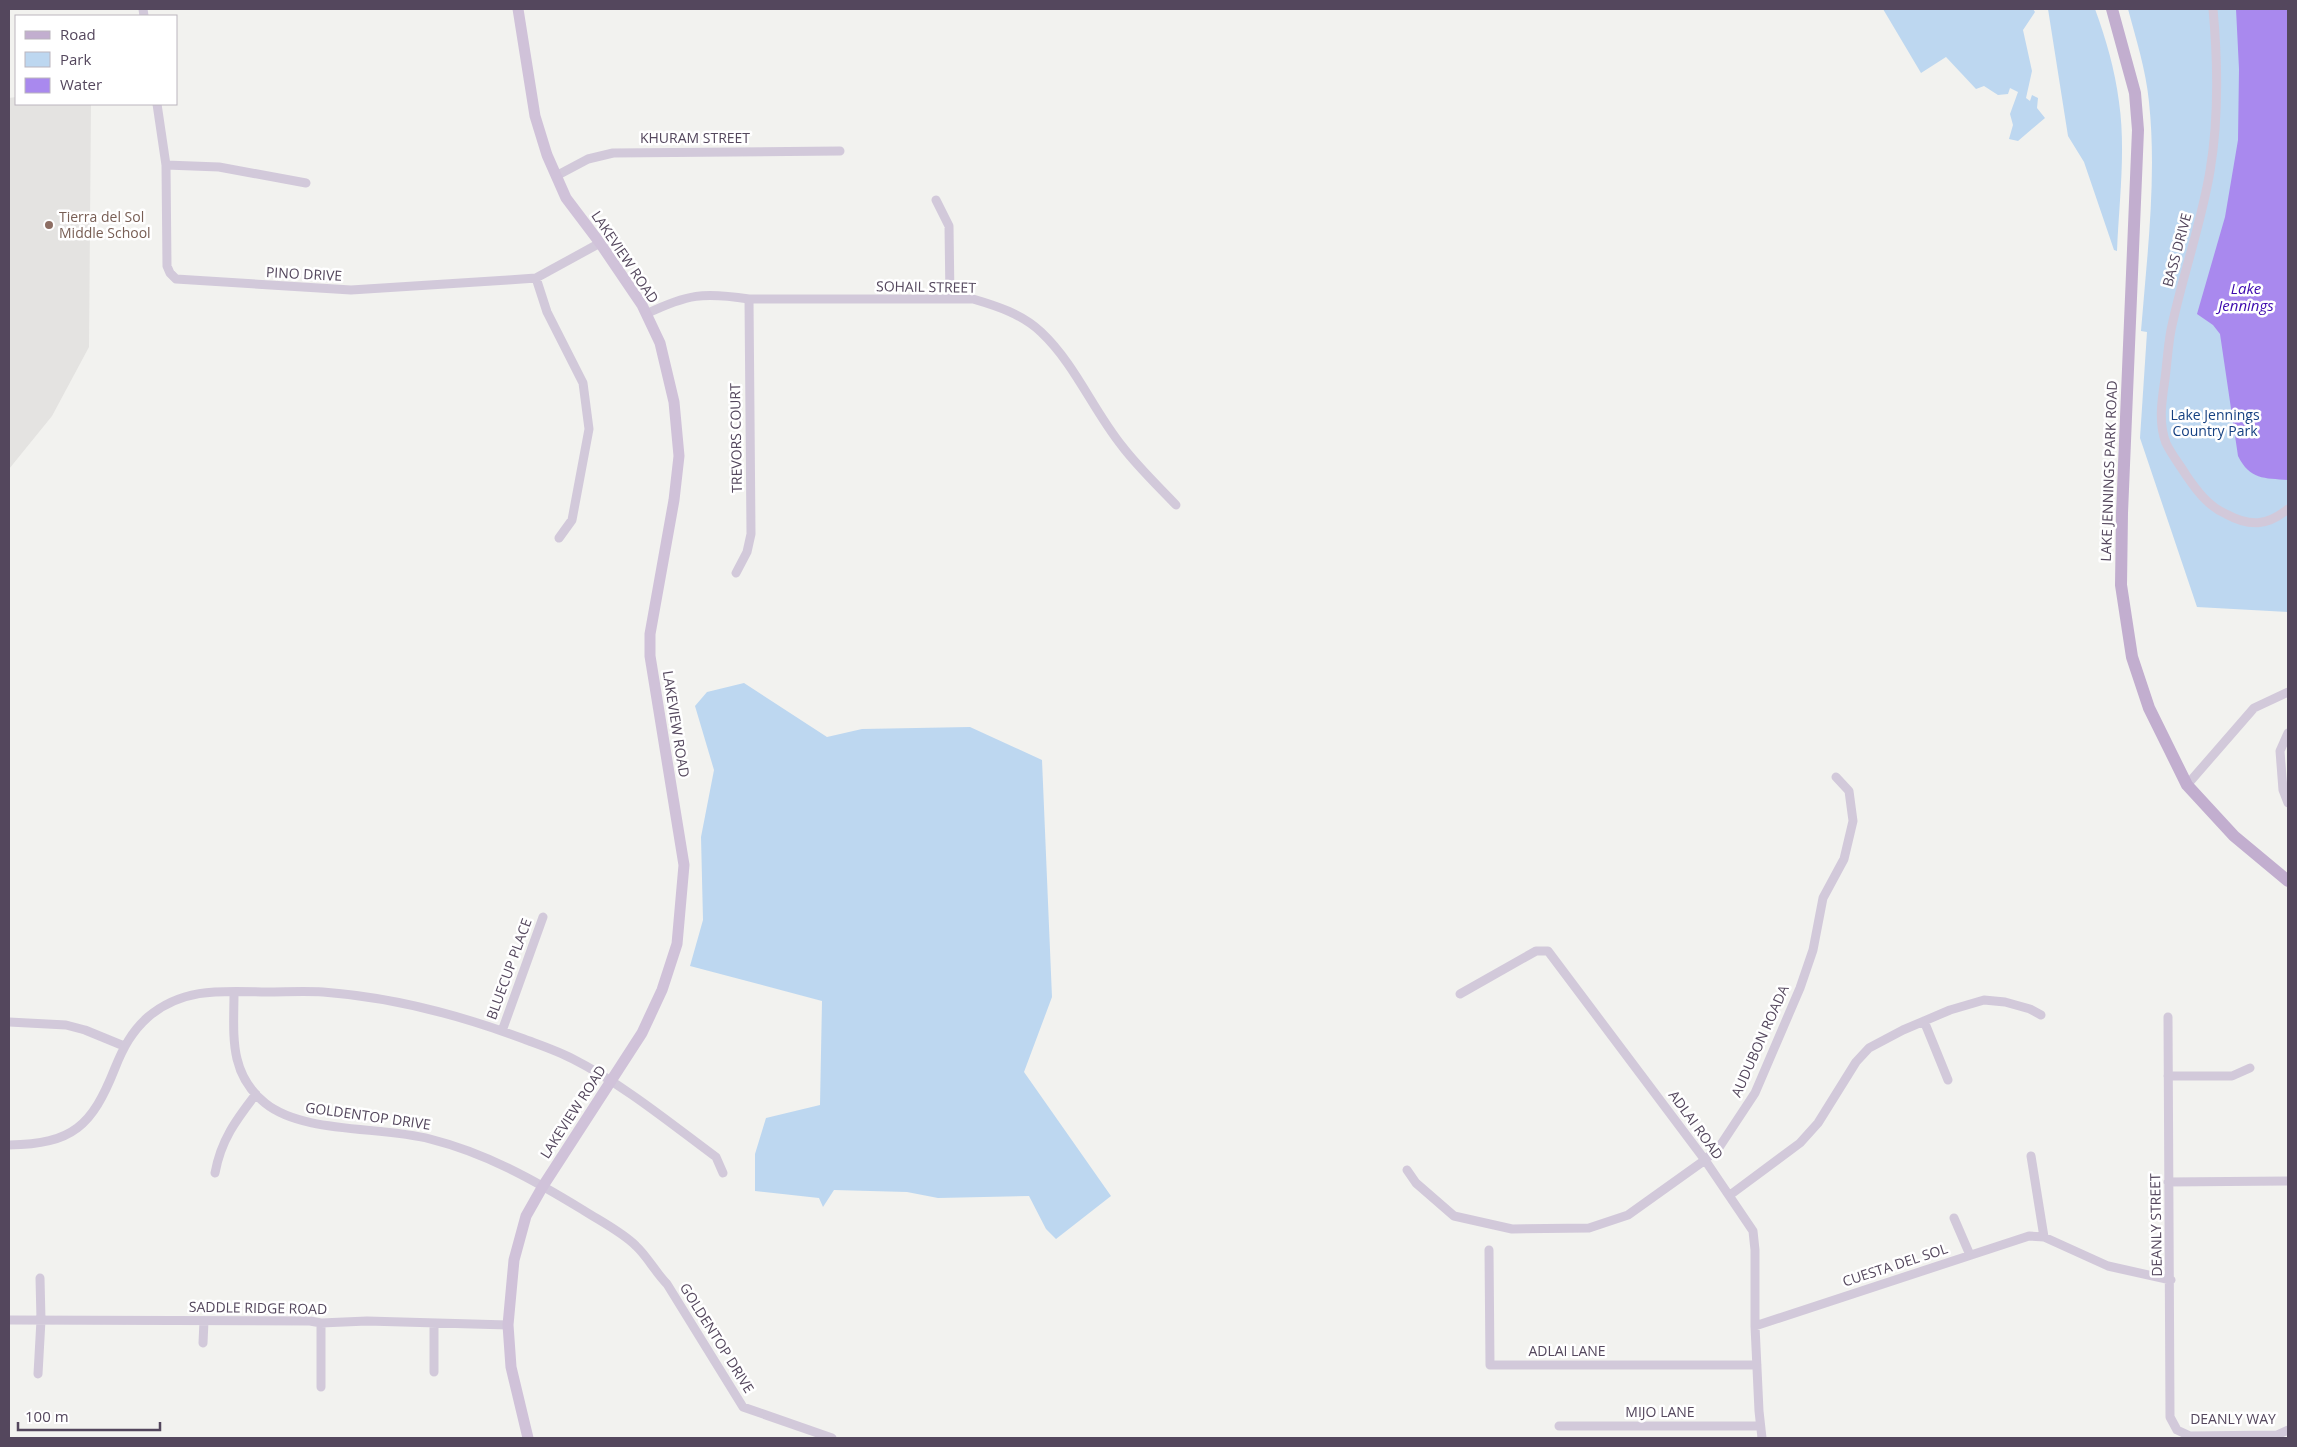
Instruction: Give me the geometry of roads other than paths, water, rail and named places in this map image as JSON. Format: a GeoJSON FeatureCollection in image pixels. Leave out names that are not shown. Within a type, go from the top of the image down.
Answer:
{"type":"FeatureCollection","features":[{"type":"Feature","properties":{"kind":"main road","name":"LAKE JENNINGS PARK ROAD"},"geometry":{"type":"LineString","coordinates":[[2112,9],[2135,93],[2138,130],[2122,513],[2121,585],[2132,657],[2149,708],[2187,785],[2234,836],[2288,882]]}},
{"type":"Feature","properties":{"kind":"street","name":"LAKEVIEW ROAD"},"geometry":{"type":"LineString","coordinates":[[518,9],[535,116],[547,154],[566,198],[600,243],[642,305],[662,351],[674,402],[678,447],[674,500],[650,634],[650,656],[684,865],[678,944],[665,981],[642,1033],[543,1186],[526,1216],[514,1260],[508,1325],[511,1367],[528,1438]]}},
{"type":"Feature","properties":{"kind":"street","name":"BASS DRIVE"},"geometry":{"type":"LineString","coordinates":[[2213,9],[2217,52],[2216,106],[2210,170],[2197,235],[2181,286],[2170,332],[2161,410],[2166,442],[2195,489],[2215,509],[2232,518],[2254,523],[2265,523],[2276,519],[2288,509]]}},
{"type":"Feature","properties":{"kind":"street","name":"PINO DRIVE"},"geometry":{"type":"LineString","coordinates":[[157,105],[166,165],[167,266],[172,276],[181,280],[352,290],[536,278],[600,243]]}},
{"type":"Feature","properties":{"kind":"street","name":"KHURAM STREET"},"geometry":{"type":"LineString","coordinates":[[556,176],[588,159],[613,153],[840,151]]}},
{"type":"Feature","properties":{"kind":"street"},"geometry":{"type":"LineString","coordinates":[[166,165],[219,167],[306,183]]}},
{"type":"Feature","properties":{"kind":"street"},"geometry":{"type":"LineString","coordinates":[[936,200],[948,226],[950,300]]}},
{"type":"Feature","properties":{"kind":"street"},"geometry":{"type":"LineString","coordinates":[[536,278],[547,312],[582,383],[589,429],[572,520],[559,538]]}},
{"type":"Feature","properties":{"kind":"street","name":"SOHAIL STREET"},"geometry":{"type":"LineString","coordinates":[[646,314],[674,301],[695,295],[716,294],[749,299],[973,300],[992,304],[1015,314],[1040,331],[1060,354],[1122,446],[1176,505]]}},
{"type":"Feature","properties":{"kind":"street","name":"TREVORS COURT"},"geometry":{"type":"LineString","coordinates":[[736,573],[747,552],[751,534],[749,299]]}},
{"type":"Feature","properties":{"kind":"street"},"geometry":{"type":"LineString","coordinates":[[2187,785],[2254,708],[2288,692]]}},
{"type":"Feature","properties":{"kind":"street"},"geometry":{"type":"LineString","coordinates":[[2288,733],[2280,752],[2285,774],[2288,803]]}},
{"type":"Feature","properties":{"kind":"street","name":"AUDUBON ROADA"},"geometry":{"type":"LineString","coordinates":[[1407,1170],[1416,1182],[1454,1216],[1512,1229],[1590,1228],[1628,1215],[1705,1160],[1720,1146],[1754,1093],[1800,988],[1810,957],[1823,898],[1844,859],[1853,821],[1848,791],[1836,777]]}},
{"type":"Feature","properties":{"kind":"street","name":"BLUECUP PLACE"},"geometry":{"type":"LineString","coordinates":[[502,1031],[543,917]]}},
{"type":"Feature","properties":{"kind":"street","name":"ADLAI ROAD"},"geometry":{"type":"LineString","coordinates":[[1460,994],[1536,951],[1548,951],[1730,1195],[1752,1231],[1755,1250],[1755,1326],[1762,1438]]}},
{"type":"Feature","properties":{"kind":"street"},"geometry":{"type":"LineString","coordinates":[[9,1144],[50,1142],[68,1134],[84,1123],[101,1102],[124,1046],[147,1017],[167,1004],[200,992],[324,992],[381,999],[440,1011],[502,1031],[572,1058],[611,1081],[716,1156],[724,1174]]}},
{"type":"Feature","properties":{"kind":"street","name":"GOLDENTOP DRIVE"},"geometry":{"type":"LineString","coordinates":[[234,992],[234,1053],[242,1075],[256,1094],[273,1108],[303,1122],[429,1138],[479,1154],[543,1186],[637,1246],[653,1269],[667,1284],[743,1407],[832,1438]]}},
{"type":"Feature","properties":{"kind":"street"},"geometry":{"type":"LineString","coordinates":[[1730,1195],[1800,1143],[1818,1123],[1856,1062],[1869,1048],[1924,1021],[1984,1000],[2005,1002],[2030,1008],[2041,1015]]}},
{"type":"Feature","properties":{"kind":"street","name":"DEANLY STREET"},"geometry":{"type":"LineString","coordinates":[[2168,1017],[2168,1182],[2171,1280],[2170,1417],[2177,1430]]}},
{"type":"Feature","properties":{"kind":"street"},"geometry":{"type":"LineString","coordinates":[[1924,1021],[1948,1080]]}},
{"type":"Feature","properties":{"kind":"street"},"geometry":{"type":"LineString","coordinates":[[9,1022],[66,1025],[85,1030],[124,1046]]}},
{"type":"Feature","properties":{"kind":"street"},"geometry":{"type":"LineString","coordinates":[[2168,1076],[2232,1076],[2250,1068]]}},
{"type":"Feature","properties":{"kind":"street"},"geometry":{"type":"LineString","coordinates":[[215,1173],[218,1156],[231,1126],[256,1094]]}},
{"type":"Feature","properties":{"kind":"street"},"geometry":{"type":"LineString","coordinates":[[2031,1156],[2044,1237]]}},
{"type":"Feature","properties":{"kind":"street"},"geometry":{"type":"LineString","coordinates":[[2168,1182],[2288,1182]]}},
{"type":"Feature","properties":{"kind":"street"},"geometry":{"type":"LineString","coordinates":[[1954,1218],[1970,1255]]}},
{"type":"Feature","properties":{"kind":"street","name":"CUESTA DEL SOL"},"geometry":{"type":"LineString","coordinates":[[1755,1326],[2029,1236],[2044,1237],[2108,1266],[2171,1280]]}},
{"type":"Feature","properties":{"kind":"street","name":"ADLAI LANE"},"geometry":{"type":"LineString","coordinates":[[1490,1250],[1490,1365],[1757,1365]]}},
{"type":"Feature","properties":{"kind":"street"},"geometry":{"type":"LineString","coordinates":[[38,1374],[41,1320],[40,1278]]}},
{"type":"Feature","properties":{"kind":"street","name":"SADDLE RIDGE ROAD"},"geometry":{"type":"LineString","coordinates":[[9,1320],[310,1321],[321,1323],[508,1325]]}},
{"type":"Feature","properties":{"kind":"street"},"geometry":{"type":"LineString","coordinates":[[203,1343],[204,1321]]}},
{"type":"Feature","properties":{"kind":"street"},"geometry":{"type":"LineString","coordinates":[[321,1323],[321,1387]]}},
{"type":"Feature","properties":{"kind":"street"},"geometry":{"type":"LineString","coordinates":[[434,1324],[434,1372]]}},
{"type":"Feature","properties":{"kind":"street","name":"MIJO LANE"},"geometry":{"type":"LineString","coordinates":[[1559,1426],[1760,1426]]}},
{"type":"Feature","properties":{"kind":"street","name":"DEANLY WAY"},"geometry":{"type":"LineString","coordinates":[[2177,1430],[2190,1436],[2277,1434],[2288,1430]]}},
{"type":"Feature","properties":{"kind":"water","name":"Lake Jennings"},"geometry":{"type":"Polygon","coordinates":[[[2236,9],[2288,9],[2288,480],[2265,478],[2253,474],[2238,456],[2220,334],[2213,325],[2197,314],[2225,217],[2238,140],[2239,69],[2236,9]]]}},
{"type":"Feature","properties":{"kind":"place","name":"Tierra del Sol Middle School"},"geometry":{"type":"Point","coordinates":[49,225]}},
{"type":"Feature","properties":{"kind":"park label","name":"Lake Jennings Country Park"},"geometry":{"type":"Point","coordinates":[2215,424]}}]}
